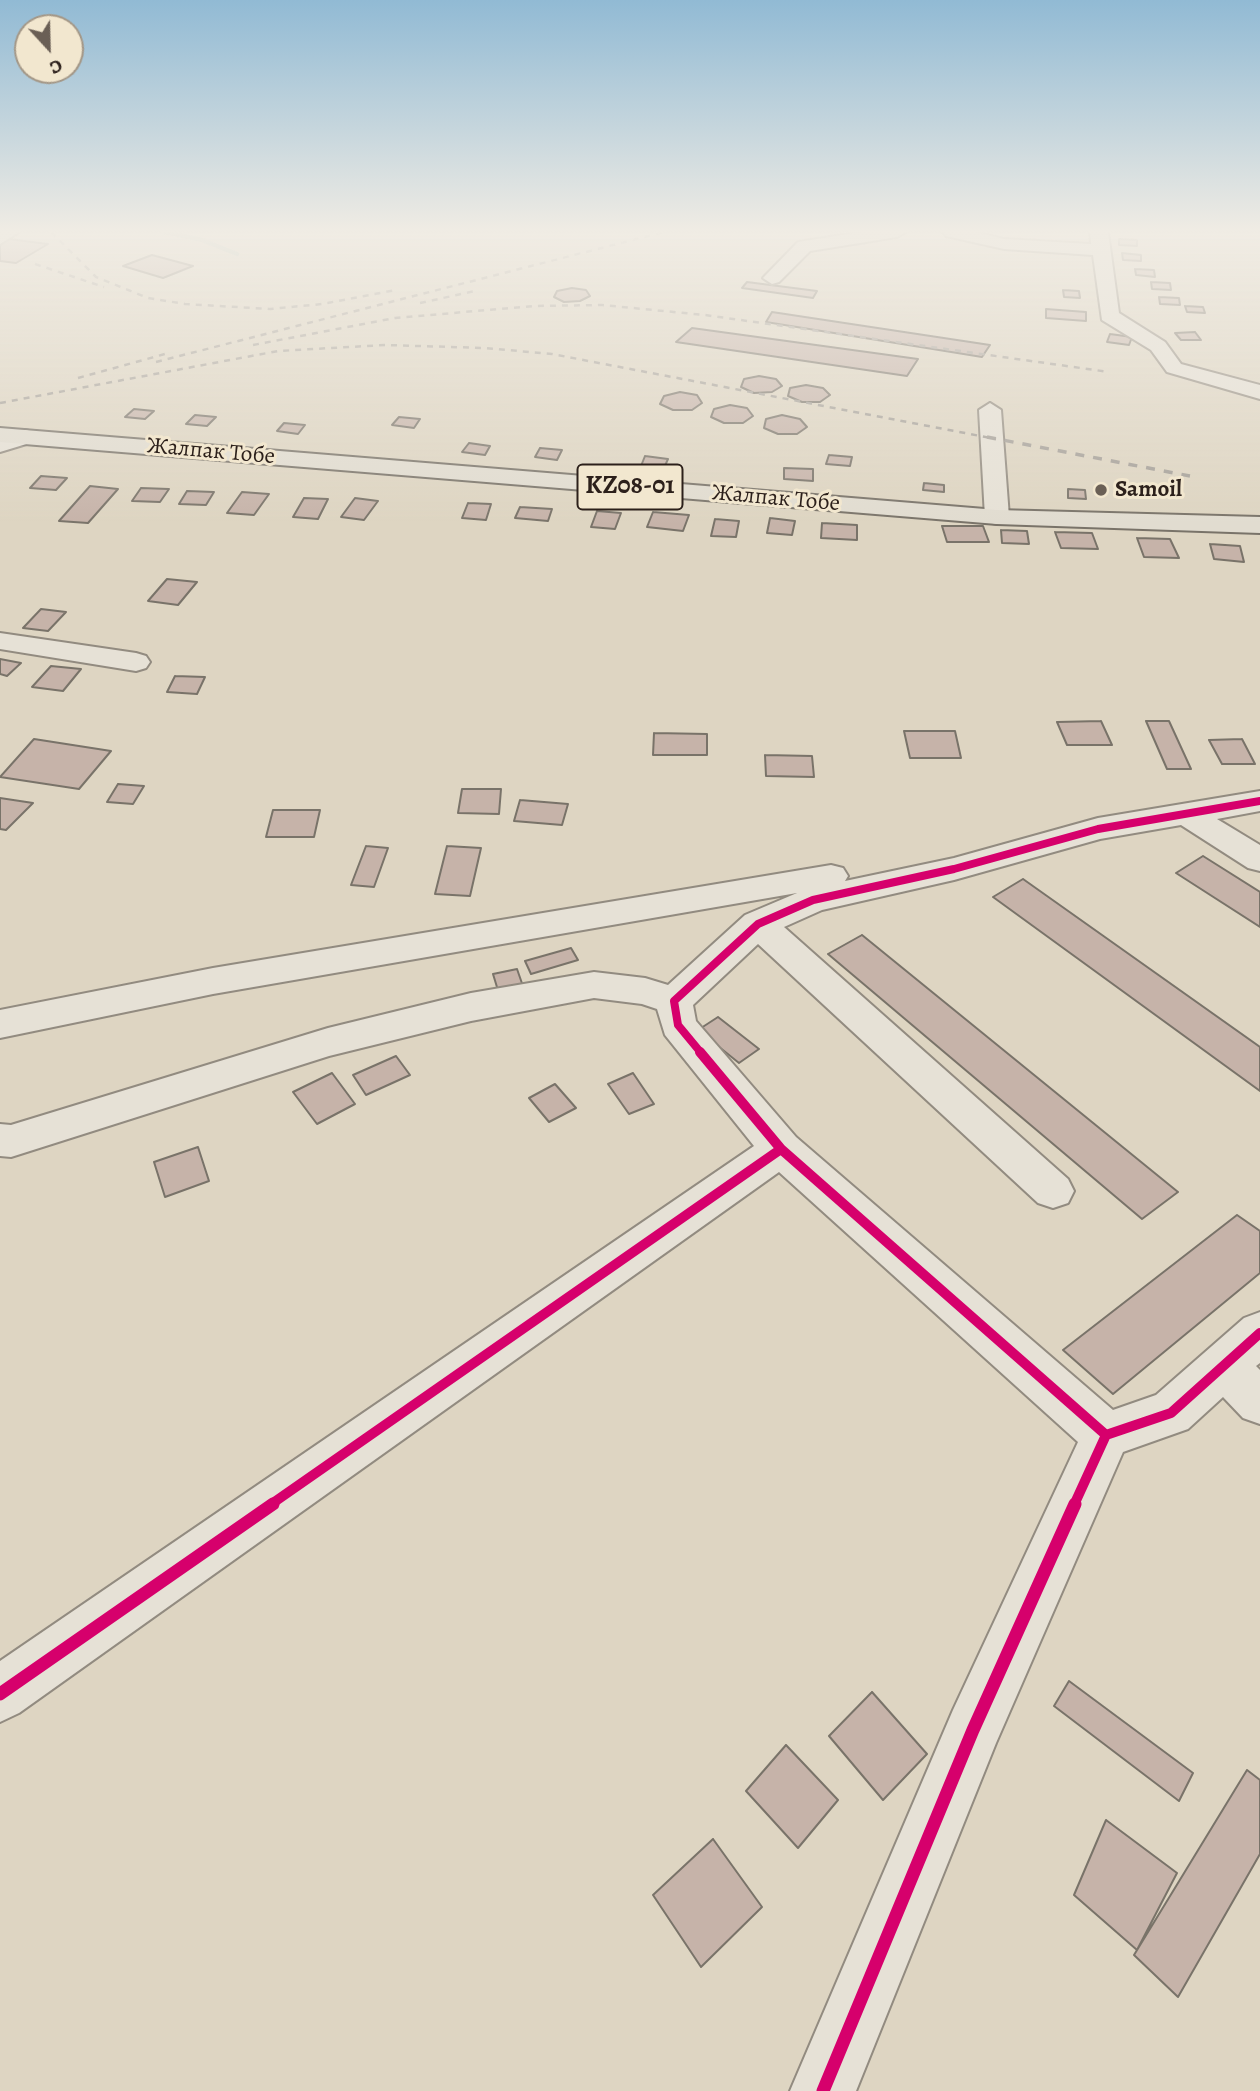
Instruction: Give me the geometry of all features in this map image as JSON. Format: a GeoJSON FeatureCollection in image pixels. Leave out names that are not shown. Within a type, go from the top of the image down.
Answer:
{"type":"FeatureCollection","features":[{"type":"Feature","properties":{"kind":"main road","name":"Жалпак Тобе"},"geometry":{"type":"LineString","coordinates":[[0,435],[997,516],[1260,525]]}},
{"type":"Feature","properties":{"kind":"street"},"geometry":{"type":"LineString","coordinates":[[1131,330],[1158,346],[1174,368],[1260,392]]}},
{"type":"Feature","properties":{"kind":"street"},"geometry":{"type":"LineString","coordinates":[[990,410],[997,516]]}},
{"type":"Feature","properties":{"kind":"street"},"geometry":{"type":"LineString","coordinates":[[0,445],[24,437]]}},
{"type":"Feature","properties":{"kind":"street"},"geometry":{"type":"LineString","coordinates":[[0,641],[136,662]]}},
{"type":"Feature","properties":{"kind":"street"},"geometry":{"type":"LineString","coordinates":[[0,1024],[213,981],[925,860],[1138,800],[1260,783]]}},
{"type":"Feature","properties":{"kind":"street"},"geometry":{"type":"LineString","coordinates":[[674,1001],[758,924],[813,900],[954,869],[1098,829],[1183,812],[1260,801]]}},
{"type":"Feature","properties":{"kind":"street"},"geometry":{"type":"LineString","coordinates":[[1183,812],[1260,860]]}},
{"type":"Feature","properties":{"kind":"street"},"geometry":{"type":"LineString","coordinates":[[758,924],[1053,1191]]}},
{"type":"Feature","properties":{"kind":"street"},"geometry":{"type":"LineString","coordinates":[[0,1140],[11,1141],[328,1042],[471,1007],[594,985],[645,991],[674,1001]]}},
{"type":"Feature","properties":{"kind":"street"},"geometry":{"type":"LineString","coordinates":[[674,1001],[678,1025],[708,1065],[781,1149],[1106,1435]]}},
{"type":"Feature","properties":{"kind":"street"},"geometry":{"type":"LineString","coordinates":[[0,1694],[781,1149]]}},
{"type":"Feature","properties":{"kind":"street"},"geometry":{"type":"LineString","coordinates":[[823,2091],[973,1730],[1106,1435],[1171,1413],[1260,1333]]}},
{"type":"Feature","properties":{"kind":"street"},"geometry":{"type":"LineString","coordinates":[[1223,1365],[1260,1402]]}},
{"type":"Feature","properties":{"kind":"building"},"geometry":{"type":"Polygon","coordinates":[[[690,330],[704,330],[918,359],[907,376],[676,342],[690,330]]]}},
{"type":"Feature","properties":{"kind":"building"},"geometry":{"type":"Polygon","coordinates":[[[813,330],[888,330],[990,345],[982,357],[813,330]]]}},
{"type":"Feature","properties":{"kind":"building"},"geometry":{"type":"Polygon","coordinates":[[[1195,332],[1201,340],[1181,340],[1175,333],[1195,332]]]}},
{"type":"Feature","properties":{"kind":"building"},"geometry":{"type":"Polygon","coordinates":[[[1110,334],[1132,337],[1129,345],[1107,342],[1110,334]]]}},
{"type":"Feature","properties":{"kind":"building"},"geometry":{"type":"Polygon","coordinates":[[[759,376],[776,379],[782,386],[772,392],[754,393],[741,387],[744,379],[759,376]]]}},
{"type":"Feature","properties":{"kind":"building"},"geometry":{"type":"Polygon","coordinates":[[[806,385],[823,388],[830,395],[820,402],[802,402],[788,396],[790,388],[806,385]]]}},
{"type":"Feature","properties":{"kind":"building"},"geometry":{"type":"Polygon","coordinates":[[[680,392],[697,395],[702,403],[692,410],[673,410],[660,404],[664,396],[680,392]]]}},
{"type":"Feature","properties":{"kind":"building"},"geometry":{"type":"Polygon","coordinates":[[[730,405],[747,408],[753,416],[743,423],[724,423],[711,417],[714,409],[730,405]]]}},
{"type":"Feature","properties":{"kind":"building"},"geometry":{"type":"Polygon","coordinates":[[[134,409],[154,411],[145,419],[125,417],[134,409]]]}},
{"type":"Feature","properties":{"kind":"building"},"geometry":{"type":"Polygon","coordinates":[[[195,415],[216,417],[207,426],[186,424],[195,415]]]}},
{"type":"Feature","properties":{"kind":"building"},"geometry":{"type":"Polygon","coordinates":[[[782,415],[800,419],[807,427],[797,434],[778,434],[764,428],[766,419],[782,415]]]}},
{"type":"Feature","properties":{"kind":"building"},"geometry":{"type":"Polygon","coordinates":[[[399,417],[420,419],[414,428],[392,425],[399,417]]]}},
{"type":"Feature","properties":{"kind":"building"},"geometry":{"type":"Polygon","coordinates":[[[284,423],[305,425],[298,434],[277,431],[284,423]]]}},
{"type":"Feature","properties":{"kind":"building"},"geometry":{"type":"Polygon","coordinates":[[[469,443],[490,446],[485,455],[462,452],[469,443]]]}},
{"type":"Feature","properties":{"kind":"building"},"geometry":{"type":"Polygon","coordinates":[[[540,448],[562,450],[557,460],[535,457],[540,448]]]}},
{"type":"Feature","properties":{"kind":"building"},"geometry":{"type":"Polygon","coordinates":[[[829,455],[852,457],[850,466],[826,464],[829,455]]]}},
{"type":"Feature","properties":{"kind":"building"},"geometry":{"type":"Polygon","coordinates":[[[645,456],[668,459],[664,468],[641,466],[645,456]]]}},
{"type":"Feature","properties":{"kind":"building"},"geometry":{"type":"Polygon","coordinates":[[[784,468],[813,469],[813,481],[784,479],[784,468]]]}},
{"type":"Feature","properties":{"kind":"building"},"geometry":{"type":"Polygon","coordinates":[[[41,476],[67,478],[56,490],[30,488],[41,476]]]}},
{"type":"Feature","properties":{"kind":"building"},"geometry":{"type":"Polygon","coordinates":[[[924,483],[944,485],[944,492],[923,490],[924,483]]]}},
{"type":"Feature","properties":{"kind":"building"},"geometry":{"type":"Polygon","coordinates":[[[90,486],[118,489],[88,523],[59,521],[90,486]]]}},
{"type":"Feature","properties":{"kind":"building"},"geometry":{"type":"Polygon","coordinates":[[[141,488],[169,489],[160,502],[132,501],[141,488]]]}},
{"type":"Feature","properties":{"kind":"building"},"geometry":{"type":"Polygon","coordinates":[[[1068,489],[1085,490],[1086,499],[1068,498],[1068,489]]]}},
{"type":"Feature","properties":{"kind":"building"},"geometry":{"type":"Polygon","coordinates":[[[187,491],[214,492],[206,505],[179,504],[187,491]]]}},
{"type":"Feature","properties":{"kind":"building"},"geometry":{"type":"Polygon","coordinates":[[[242,492],[269,494],[254,515],[227,513],[242,492]]]}},
{"type":"Feature","properties":{"kind":"building"},"geometry":{"type":"Polygon","coordinates":[[[304,498],[328,499],[318,519],[293,517],[304,498]]]}},
{"type":"Feature","properties":{"kind":"building"},"geometry":{"type":"Polygon","coordinates":[[[355,498],[378,501],[364,520],[341,517],[355,498]]]}},
{"type":"Feature","properties":{"kind":"building"},"geometry":{"type":"Polygon","coordinates":[[[468,503],[491,504],[486,520],[462,518],[468,503]]]}},
{"type":"Feature","properties":{"kind":"building"},"geometry":{"type":"Polygon","coordinates":[[[520,507],[552,509],[548,521],[515,518],[520,507]]]}},
{"type":"Feature","properties":{"kind":"building"},"geometry":{"type":"Polygon","coordinates":[[[597,511],[621,513],[615,529],[591,527],[597,511]]]}},
{"type":"Feature","properties":{"kind":"building"},"geometry":{"type":"Polygon","coordinates":[[[653,512],[689,515],[683,531],[647,527],[653,512]]]}},
{"type":"Feature","properties":{"kind":"building"},"geometry":{"type":"Polygon","coordinates":[[[770,518],[795,521],[792,535],[767,533],[770,518]]]}},
{"type":"Feature","properties":{"kind":"building"},"geometry":{"type":"Polygon","coordinates":[[[715,519],[739,521],[736,537],[711,536],[715,519]]]}},
{"type":"Feature","properties":{"kind":"building"},"geometry":{"type":"Polygon","coordinates":[[[822,523],[857,525],[857,540],[821,538],[822,523]]]}},
{"type":"Feature","properties":{"kind":"building"},"geometry":{"type":"Polygon","coordinates":[[[942,526],[983,526],[989,542],[947,542],[942,526]]]}},
{"type":"Feature","properties":{"kind":"building"},"geometry":{"type":"Polygon","coordinates":[[[1001,530],[1027,531],[1029,544],[1002,543],[1001,530]]]}},
{"type":"Feature","properties":{"kind":"building"},"geometry":{"type":"Polygon","coordinates":[[[1055,532],[1092,533],[1098,549],[1061,548],[1055,532]]]}},
{"type":"Feature","properties":{"kind":"building"},"geometry":{"type":"Polygon","coordinates":[[[1137,538],[1170,539],[1179,558],[1144,557],[1137,538]]]}},
{"type":"Feature","properties":{"kind":"building"},"geometry":{"type":"Polygon","coordinates":[[[1210,544],[1240,546],[1244,562],[1214,559],[1210,544]]]}},
{"type":"Feature","properties":{"kind":"building"},"geometry":{"type":"Polygon","coordinates":[[[167,579],[197,582],[178,605],[148,601],[167,579]]]}},
{"type":"Feature","properties":{"kind":"building"},"geometry":{"type":"Polygon","coordinates":[[[41,609],[66,612],[48,631],[23,628],[41,609]]]}},
{"type":"Feature","properties":{"kind":"building"},"geometry":{"type":"Polygon","coordinates":[[[0,659],[21,663],[7,676],[0,674],[0,659]]]}},
{"type":"Feature","properties":{"kind":"building"},"geometry":{"type":"Polygon","coordinates":[[[51,666],[81,669],[63,691],[32,687],[51,666]]]}},
{"type":"Feature","properties":{"kind":"building"},"geometry":{"type":"Polygon","coordinates":[[[175,676],[205,677],[197,694],[167,692],[175,676]]]}},
{"type":"Feature","properties":{"kind":"building"},"geometry":{"type":"Polygon","coordinates":[[[1101,721],[1112,745],[1067,745],[1057,722],[1101,721]]]}},
{"type":"Feature","properties":{"kind":"building"},"geometry":{"type":"Polygon","coordinates":[[[1146,721],[1169,721],[1191,769],[1167,769],[1146,721]]]}},
{"type":"Feature","properties":{"kind":"building"},"geometry":{"type":"Polygon","coordinates":[[[904,731],[955,731],[961,758],[910,758],[904,731]]]}},
{"type":"Feature","properties":{"kind":"building"},"geometry":{"type":"Polygon","coordinates":[[[654,733],[707,734],[707,755],[653,755],[654,733]]]}},
{"type":"Feature","properties":{"kind":"building"},"geometry":{"type":"Polygon","coordinates":[[[34,739],[111,751],[79,789],[0,777],[34,739]]]}},
{"type":"Feature","properties":{"kind":"building"},"geometry":{"type":"Polygon","coordinates":[[[1242,739],[1255,764],[1222,764],[1209,740],[1242,739]]]}},
{"type":"Feature","properties":{"kind":"building"},"geometry":{"type":"Polygon","coordinates":[[[765,755],[812,756],[814,777],[766,776],[765,755]]]}},
{"type":"Feature","properties":{"kind":"building"},"geometry":{"type":"Polygon","coordinates":[[[118,784],[144,786],[133,804],[107,802],[118,784]]]}},
{"type":"Feature","properties":{"kind":"building"},"geometry":{"type":"Polygon","coordinates":[[[462,789],[501,789],[499,814],[458,813],[462,789]]]}},
{"type":"Feature","properties":{"kind":"building"},"geometry":{"type":"Polygon","coordinates":[[[0,798],[33,803],[6,830],[0,829],[0,798]]]}},
{"type":"Feature","properties":{"kind":"building"},"geometry":{"type":"Polygon","coordinates":[[[520,800],[568,804],[562,825],[514,821],[520,800]]]}},
{"type":"Feature","properties":{"kind":"building"},"geometry":{"type":"Polygon","coordinates":[[[273,810],[320,810],[314,837],[266,837],[273,810]]]}},
{"type":"Feature","properties":{"kind":"building"},"geometry":{"type":"Polygon","coordinates":[[[366,846],[388,848],[374,887],[351,885],[366,846]]]}},
{"type":"Feature","properties":{"kind":"building"},"geometry":{"type":"Polygon","coordinates":[[[447,846],[481,848],[470,896],[435,894],[447,846]]]}},
{"type":"Feature","properties":{"kind":"building"},"geometry":{"type":"Polygon","coordinates":[[[1203,856],[1260,892],[1260,927],[1176,873],[1203,856]]]}},
{"type":"Feature","properties":{"kind":"building"},"geometry":{"type":"Polygon","coordinates":[[[1023,879],[1260,1047],[1260,1091],[993,897],[1023,879]]]}},
{"type":"Feature","properties":{"kind":"building"},"geometry":{"type":"Polygon","coordinates":[[[862,935],[1178,1192],[1142,1219],[828,954],[862,935]]]}},
{"type":"Feature","properties":{"kind":"building"},"geometry":{"type":"Polygon","coordinates":[[[571,948],[578,960],[531,974],[525,961],[571,948]]]}},
{"type":"Feature","properties":{"kind":"building"},"geometry":{"type":"Polygon","coordinates":[[[517,969],[525,992],[500,997],[493,974],[517,969]]]}},
{"type":"Feature","properties":{"kind":"building"},"geometry":{"type":"Polygon","coordinates":[[[718,1017],[759,1049],[739,1063],[698,1030],[718,1017]]]}},
{"type":"Feature","properties":{"kind":"building"},"geometry":{"type":"Polygon","coordinates":[[[396,1056],[410,1075],[366,1095],[353,1075],[396,1056]]]}},
{"type":"Feature","properties":{"kind":"building"},"geometry":{"type":"Polygon","coordinates":[[[332,1073],[355,1104],[317,1124],[293,1092],[332,1073]]]}},
{"type":"Feature","properties":{"kind":"building"},"geometry":{"type":"Polygon","coordinates":[[[633,1073],[654,1104],[629,1114],[608,1084],[633,1073]]]}},
{"type":"Feature","properties":{"kind":"building"},"geometry":{"type":"Polygon","coordinates":[[[555,1084],[576,1108],[549,1122],[529,1098],[555,1084]]]}},
{"type":"Feature","properties":{"kind":"building"},"geometry":{"type":"Polygon","coordinates":[[[198,1147],[209,1181],[165,1197],[154,1162],[198,1147]]]}},
{"type":"Feature","properties":{"kind":"building"},"geometry":{"type":"Polygon","coordinates":[[[1237,1215],[1260,1231],[1260,1273],[1113,1394],[1063,1350],[1237,1215]]]}},
{"type":"Feature","properties":{"kind":"building"},"geometry":{"type":"Polygon","coordinates":[[[1069,1681],[1193,1773],[1179,1801],[1054,1706],[1069,1681]]]}},
{"type":"Feature","properties":{"kind":"building"},"geometry":{"type":"Polygon","coordinates":[[[872,1692],[927,1754],[883,1800],[829,1736],[872,1692]]]}},
{"type":"Feature","properties":{"kind":"building"},"geometry":{"type":"Polygon","coordinates":[[[786,1745],[838,1800],[798,1848],[746,1791],[786,1745]]]}},
{"type":"Feature","properties":{"kind":"building"},"geometry":{"type":"Polygon","coordinates":[[[1247,1770],[1260,1780],[1260,1854],[1178,1997],[1134,1955],[1247,1770]]]}},
{"type":"Feature","properties":{"kind":"building"},"geometry":{"type":"Polygon","coordinates":[[[1106,1820],[1177,1873],[1137,1950],[1074,1895],[1106,1820]]]}},
{"type":"Feature","properties":{"kind":"building"},"geometry":{"type":"Polygon","coordinates":[[[713,1839],[762,1907],[701,1967],[653,1895],[713,1839]]]}},
{"type":"Feature","properties":{"kind":"railway"},"geometry":{"type":"LineString","coordinates":[[156,362],[283,330]]}},
{"type":"Feature","properties":{"kind":"railway"},"geometry":{"type":"LineString","coordinates":[[253,345],[334,330]]}},
{"type":"Feature","properties":{"kind":"railway"},"geometry":{"type":"LineString","coordinates":[[808,330],[1109,372]]}},
{"type":"Feature","properties":{"kind":"railway"},"geometry":{"type":"LineString","coordinates":[[0,403],[278,351],[385,345],[485,348],[552,354],[996,439]]}},
{"type":"Feature","properties":{"kind":"railway"},"geometry":{"type":"LineString","coordinates":[[78,378],[165,354]]}},
{"type":"Feature","properties":{"kind":"railway"},"geometry":{"type":"LineString","coordinates":[[987,437],[1190,476]]}},
{"type":"Feature","properties":{"kind":"cycle path"},"geometry":{"type":"LineString","coordinates":[[1260,801],[1098,829],[954,869],[813,900],[758,924],[674,1001],[678,1025],[781,1149],[1106,1435],[1171,1413],[1260,1333]]}},
{"type":"Feature","properties":{"kind":"cycle path"},"geometry":{"type":"LineString","coordinates":[[0,1694],[781,1149]]}},
{"type":"Feature","properties":{"kind":"cycle path"},"geometry":{"type":"LineString","coordinates":[[823,2091],[973,1730],[1106,1435]]}},
{"type":"Feature","properties":{"kind":"place","name":"Samoil"},"geometry":{"type":"Point","coordinates":[1101,490]}}]}
